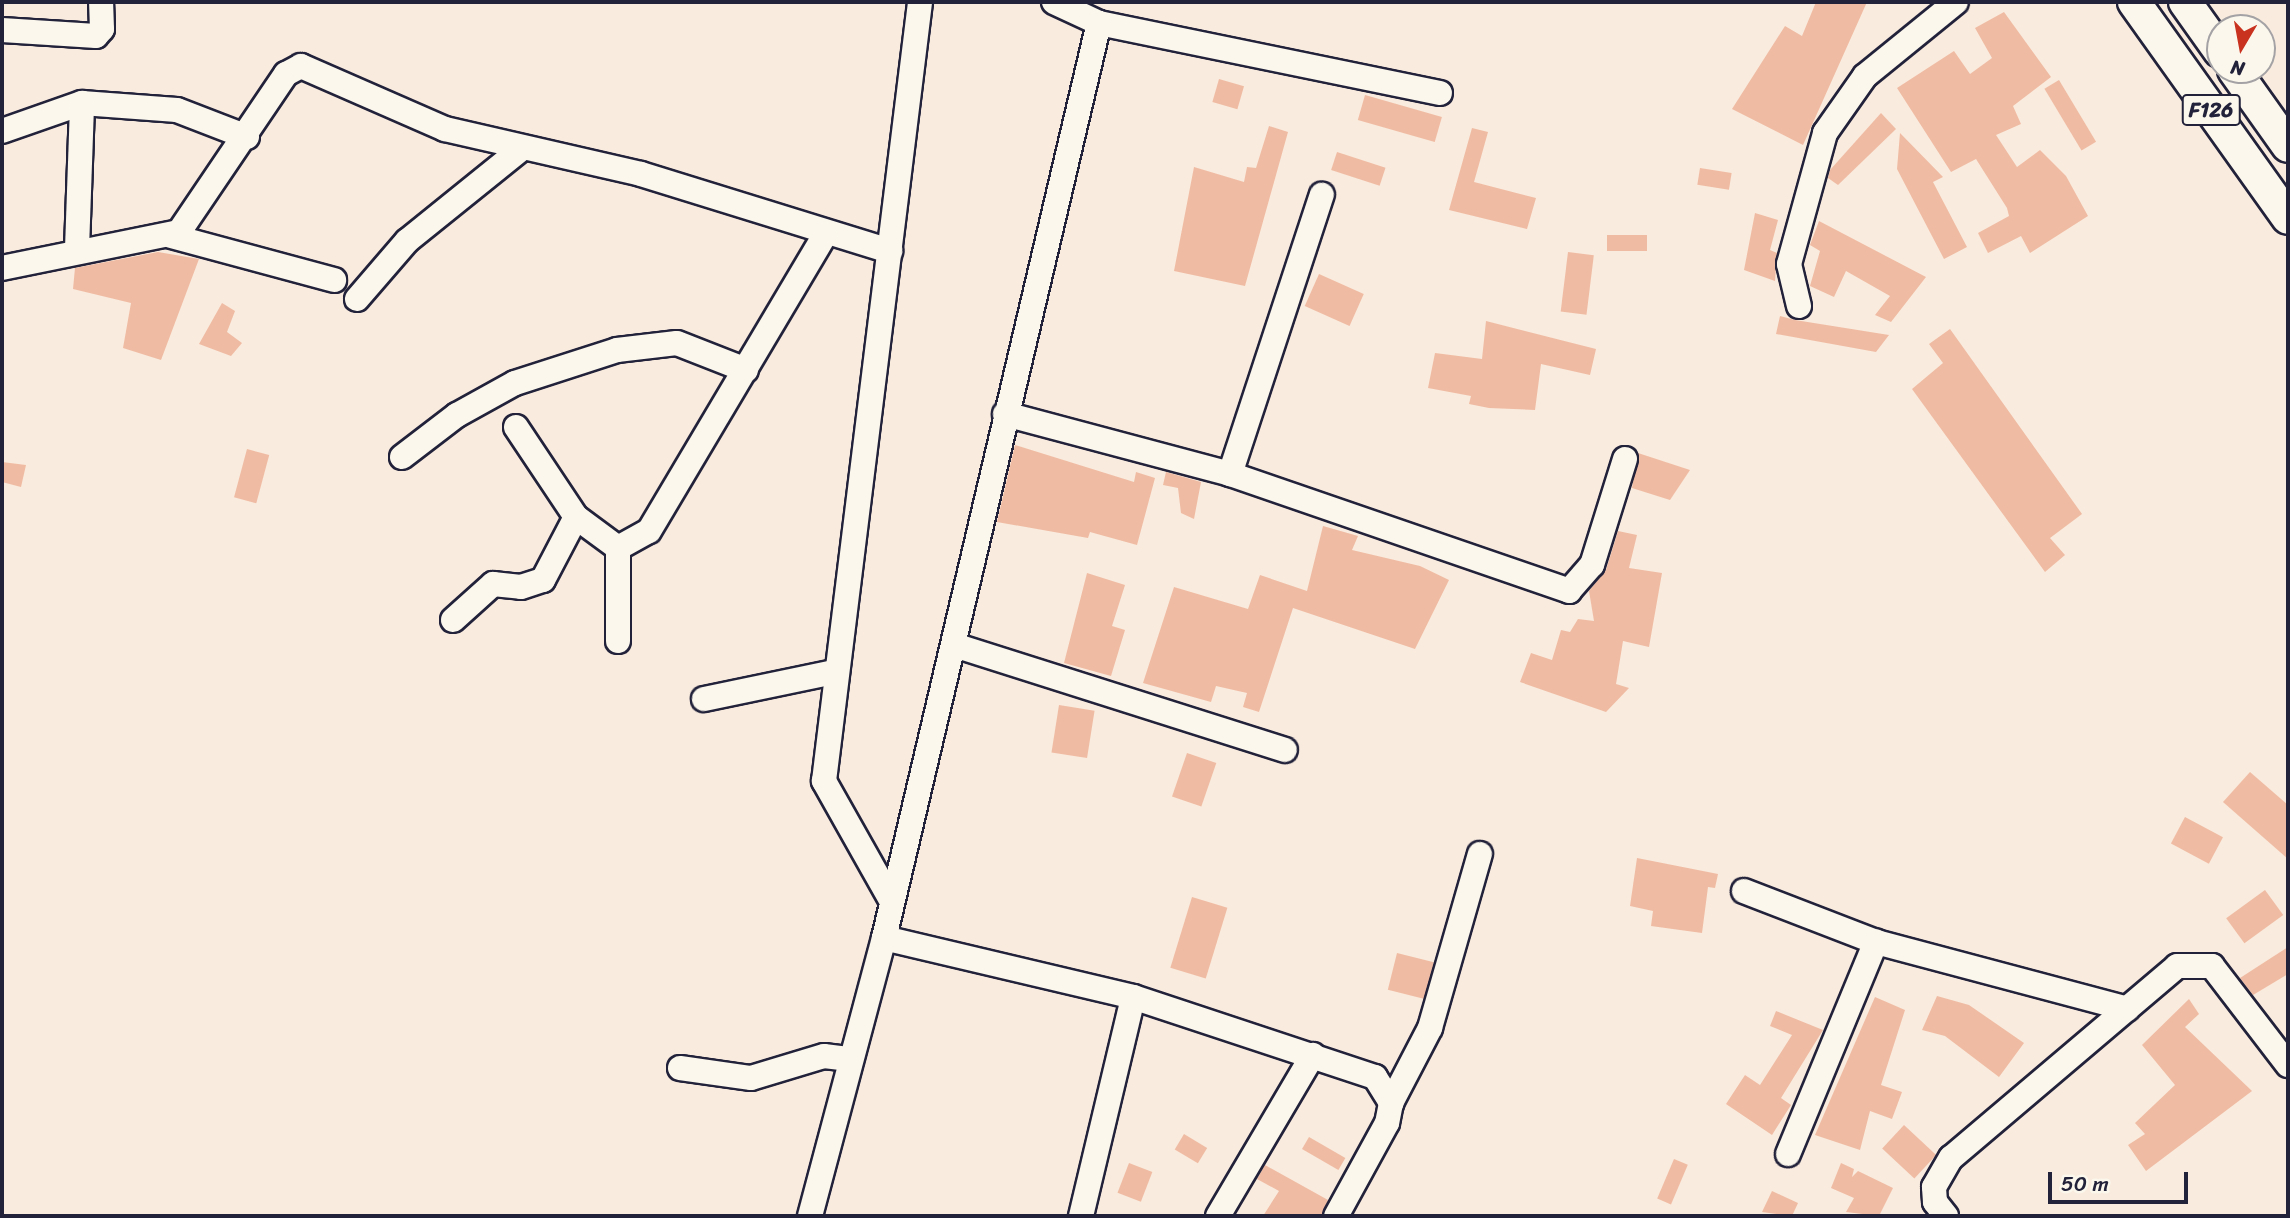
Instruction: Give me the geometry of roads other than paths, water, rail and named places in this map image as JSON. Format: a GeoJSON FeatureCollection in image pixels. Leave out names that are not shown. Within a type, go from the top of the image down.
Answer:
{"type":"FeatureCollection","features":[{"type":"Feature","properties":{"kind":"main road","name":"F126"},"geometry":{"type":"LineString","coordinates":[[2134,2],[2285,206]]}},
{"type":"Feature","properties":{"kind":"main road"},"geometry":{"type":"LineString","coordinates":[[2185,2],[2206,31]]}},
{"type":"Feature","properties":{"kind":"main road","name":"F126"},"geometry":{"type":"LineString","coordinates":[[2244,84],[2288,146]]}},
{"type":"Feature","properties":{"kind":"street"},"geometry":{"type":"LineString","coordinates":[[2,30],[96,36],[102,29],[101,2]]}},
{"type":"Feature","properties":{"kind":"street"},"geometry":{"type":"LineString","coordinates":[[891,900],[825,788],[834,672],[920,2]]}},
{"type":"Feature","properties":{"kind":"street"},"geometry":{"type":"LineString","coordinates":[[1055,2],[1099,23],[1440,93]]}},
{"type":"Feature","properties":{"kind":"street"},"geometry":{"type":"LineString","coordinates":[[1798,306],[1789,264],[1825,134],[1865,76],[1956,2]]}},
{"type":"Feature","properties":{"kind":"street"},"geometry":{"type":"LineString","coordinates":[[810,1216],[884,938],[1099,23]]}},
{"type":"Feature","properties":{"kind":"street"},"geometry":{"type":"LineString","coordinates":[[171,236],[185,227],[247,137],[286,74],[301,66],[445,128],[521,149],[641,174],[825,234],[890,251]]}},
{"type":"Feature","properties":{"kind":"street"},"geometry":{"type":"LineString","coordinates":[[77,249],[82,103]]}},
{"type":"Feature","properties":{"kind":"street"},"geometry":{"type":"LineString","coordinates":[[2,131],[82,103],[177,110],[247,137]]}},
{"type":"Feature","properties":{"kind":"street"},"geometry":{"type":"LineString","coordinates":[[357,299],[407,241],[521,149]]}},
{"type":"Feature","properties":{"kind":"street"},"geometry":{"type":"LineString","coordinates":[[1230,474],[1322,195]]}},
{"type":"Feature","properties":{"kind":"street"},"geometry":{"type":"LineString","coordinates":[[618,548],[649,531],[825,234]]}},
{"type":"Feature","properties":{"kind":"street"},"geometry":{"type":"LineString","coordinates":[[2,268],[77,249],[171,236],[334,280]]}},
{"type":"Feature","properties":{"kind":"street"},"geometry":{"type":"LineString","coordinates":[[402,457],[457,415],[515,383],[617,350],[677,343],[746,370]]}},
{"type":"Feature","properties":{"kind":"street"},"geometry":{"type":"LineString","coordinates":[[1005,414],[1230,474],[1569,591],[1592,565],[1625,459]]}},
{"type":"Feature","properties":{"kind":"street"},"geometry":{"type":"LineString","coordinates":[[516,427],[576,517],[618,548]]}},
{"type":"Feature","properties":{"kind":"street"},"geometry":{"type":"LineString","coordinates":[[453,620],[493,584],[521,587],[542,580],[576,517]]}},
{"type":"Feature","properties":{"kind":"street"},"geometry":{"type":"LineString","coordinates":[[618,548],[618,641]]}},
{"type":"Feature","properties":{"kind":"street"},"geometry":{"type":"LineString","coordinates":[[954,645],[1285,750]]}},
{"type":"Feature","properties":{"kind":"street"},"geometry":{"type":"LineString","coordinates":[[704,699],[834,672]]}},
{"type":"Feature","properties":{"kind":"street"},"geometry":{"type":"LineString","coordinates":[[1336,1216],[1387,1123],[1391,1103],[1430,1028],[1480,854]]}},
{"type":"Feature","properties":{"kind":"street"},"geometry":{"type":"LineString","coordinates":[[1744,891],[1876,942],[2127,1009]]}},
{"type":"Feature","properties":{"kind":"street"},"geometry":{"type":"LineString","coordinates":[[884,938],[1133,997],[1313,1055],[1375,1077],[1391,1103]]}},
{"type":"Feature","properties":{"kind":"street"},"geometry":{"type":"LineString","coordinates":[[1788,1154],[1876,942]]}},
{"type":"Feature","properties":{"kind":"street"},"geometry":{"type":"LineString","coordinates":[[1946,1216],[1935,1202],[1934,1187],[1951,1158],[2177,966],[2212,967],[2288,1065]]}},
{"type":"Feature","properties":{"kind":"street"},"geometry":{"type":"LineString","coordinates":[[1081,1216],[1133,997]]}},
{"type":"Feature","properties":{"kind":"street"},"geometry":{"type":"LineString","coordinates":[[1218,1216],[1313,1055]]}},
{"type":"Feature","properties":{"kind":"street"},"geometry":{"type":"LineString","coordinates":[[680,1068],[751,1078],[824,1056],[850,1059]]}}]}
